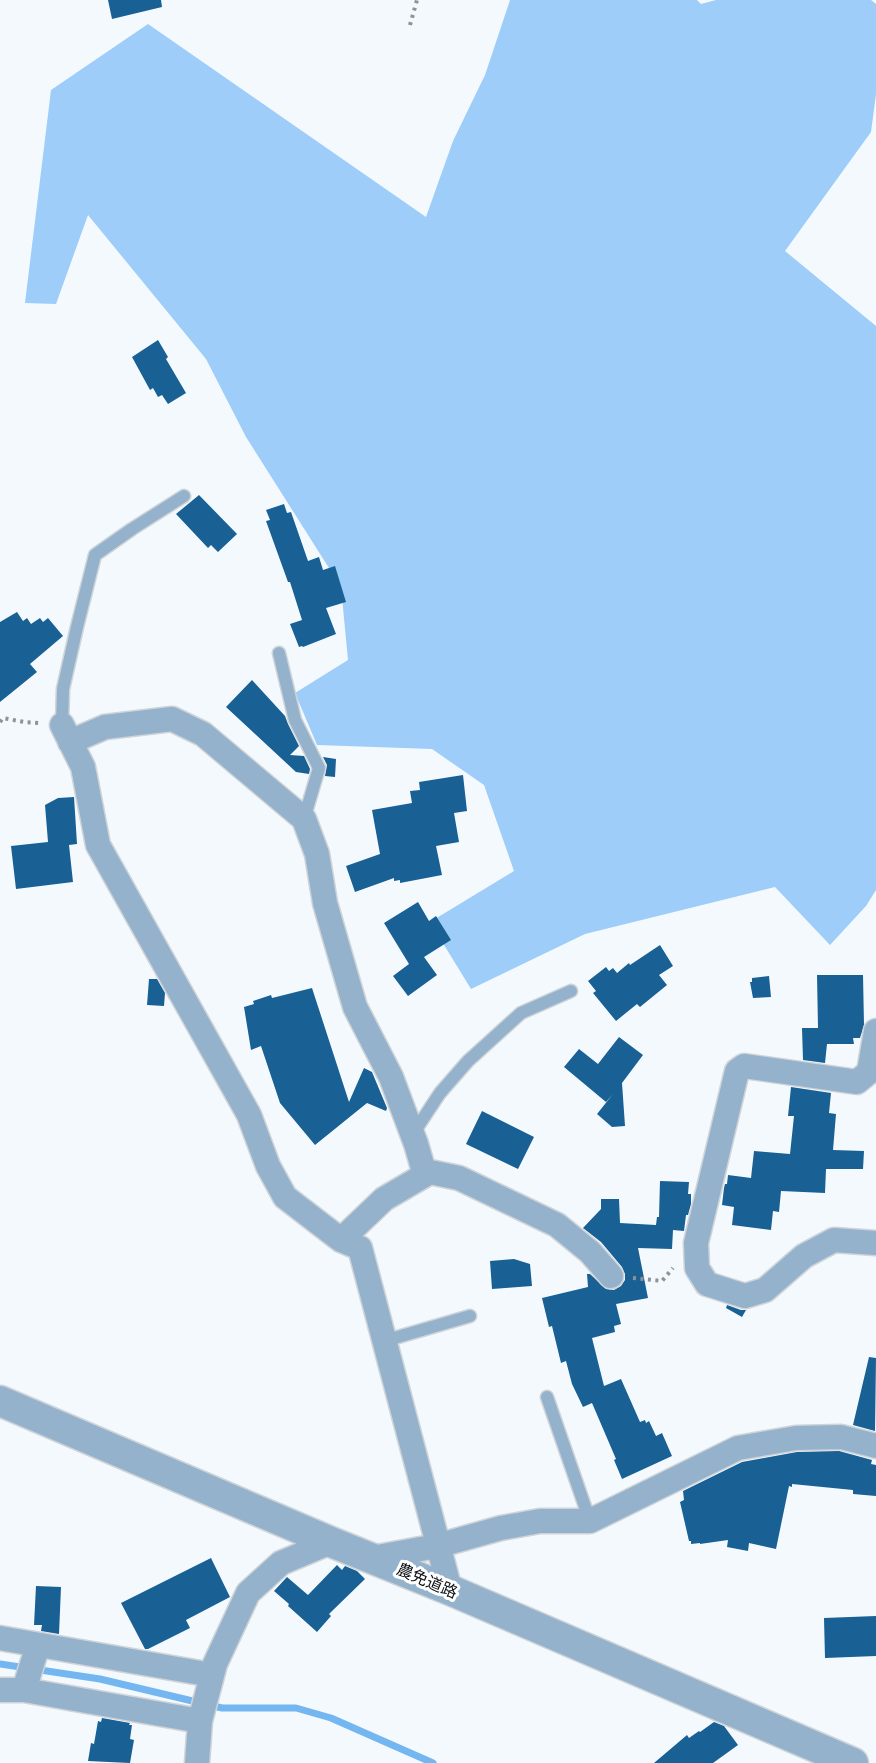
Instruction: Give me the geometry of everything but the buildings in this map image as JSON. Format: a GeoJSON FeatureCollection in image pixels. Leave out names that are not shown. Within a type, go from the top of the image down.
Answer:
{"type":"FeatureCollection","features":[{"type":"Feature","properties":{"kind":"street"},"geometry":{"type":"LineString","coordinates":[[425,1175],[391,1077],[355,1007],[325,903],[317,854],[304,819],[203,734],[172,719],[66,733],[83,767],[98,845],[249,1115],[268,1166],[285,1197],[341,1239],[360,1248],[450,1590]]}},
{"type":"Feature","properties":{"kind":"street"},"geometry":{"type":"LineString","coordinates":[[876,1031],[869,1072],[857,1082],[744,1066],[737,1071],[696,1243],[697,1268],[707,1284],[745,1296],[765,1290],[804,1256],[834,1240],[876,1242]]}},
{"type":"Feature","properties":{"kind":"street"},"geometry":{"type":"LineString","coordinates":[[341,1239],[384,1199],[430,1172],[459,1178],[557,1225],[591,1252],[611,1276]]}},
{"type":"Feature","properties":{"kind":"street","name":"農免道路"},"geometry":{"type":"LineString","coordinates":[[0,1401],[331,1542],[450,1590],[853,1763]]}},
{"type":"Feature","properties":{"kind":"street"},"geometry":{"type":"LineString","coordinates":[[372,1558],[437,1546],[501,1528],[540,1521],[590,1521],[738,1448],[796,1437],[841,1437],[876,1446]]}},
{"type":"Feature","properties":{"kind":"street"},"geometry":{"type":"LineString","coordinates":[[197,1763],[201,1716],[215,1664],[248,1593],[280,1563],[331,1542]]}},
{"type":"Feature","properties":{"kind":"street"},"geometry":{"type":"LineString","coordinates":[[0,1638],[211,1679]]}},
{"type":"Feature","properties":{"kind":"street"},"geometry":{"type":"LineString","coordinates":[[26,1683],[38,1646]]}},
{"type":"Feature","properties":{"kind":"street"},"geometry":{"type":"LineString","coordinates":[[0,1690],[26,1683],[201,1716]]}},
{"type":"Feature","properties":{"kind":"lane"},"geometry":{"type":"LineString","coordinates":[[66,733],[63,689],[95,555],[184,496]]}},
{"type":"Feature","properties":{"kind":"lane"},"geometry":{"type":"LineString","coordinates":[[279,653],[296,720],[319,768],[304,819]]}},
{"type":"Feature","properties":{"kind":"lane"},"geometry":{"type":"LineString","coordinates":[[412,1135],[440,1093],[468,1061],[521,1013],[571,991]]}},
{"type":"Feature","properties":{"kind":"lane"},"geometry":{"type":"LineString","coordinates":[[384,1341],[470,1316]]}},
{"type":"Feature","properties":{"kind":"lane"},"geometry":{"type":"LineString","coordinates":[[547,1397],[590,1521]]}},
{"type":"Feature","properties":{"kind":"path"},"geometry":{"type":"LineString","coordinates":[[410,25],[417,0]]}},
{"type":"Feature","properties":{"kind":"path"},"geometry":{"type":"LineString","coordinates":[[0,722],[3,718],[66,733]]}},
{"type":"Feature","properties":{"kind":"path"},"geometry":{"type":"LineString","coordinates":[[611,1276],[662,1281],[696,1243]]}},
{"type":"Feature","properties":{"kind":"shaded area"},"geometry":{"type":"Polygon","coordinates":[[[510,0],[697,0],[701,4],[716,0],[871,0],[876,4],[876,94],[871,132],[785,251],[876,326],[876,890],[866,906],[830,945],[775,887],[585,934],[471,989],[430,922],[514,871],[484,785],[432,749],[317,745],[295,693],[348,660],[341,587],[246,437],[206,359],[88,215],[56,304],[25,303],[51,90],[148,24],[426,217],[453,141],[485,75],[510,0]]]}},
{"type":"Feature","properties":{"kind":"waterway"},"geometry":{"type":"LineString","coordinates":[[0,1664],[100,1679],[222,1708],[296,1708],[331,1718],[433,1763]]}}]}
